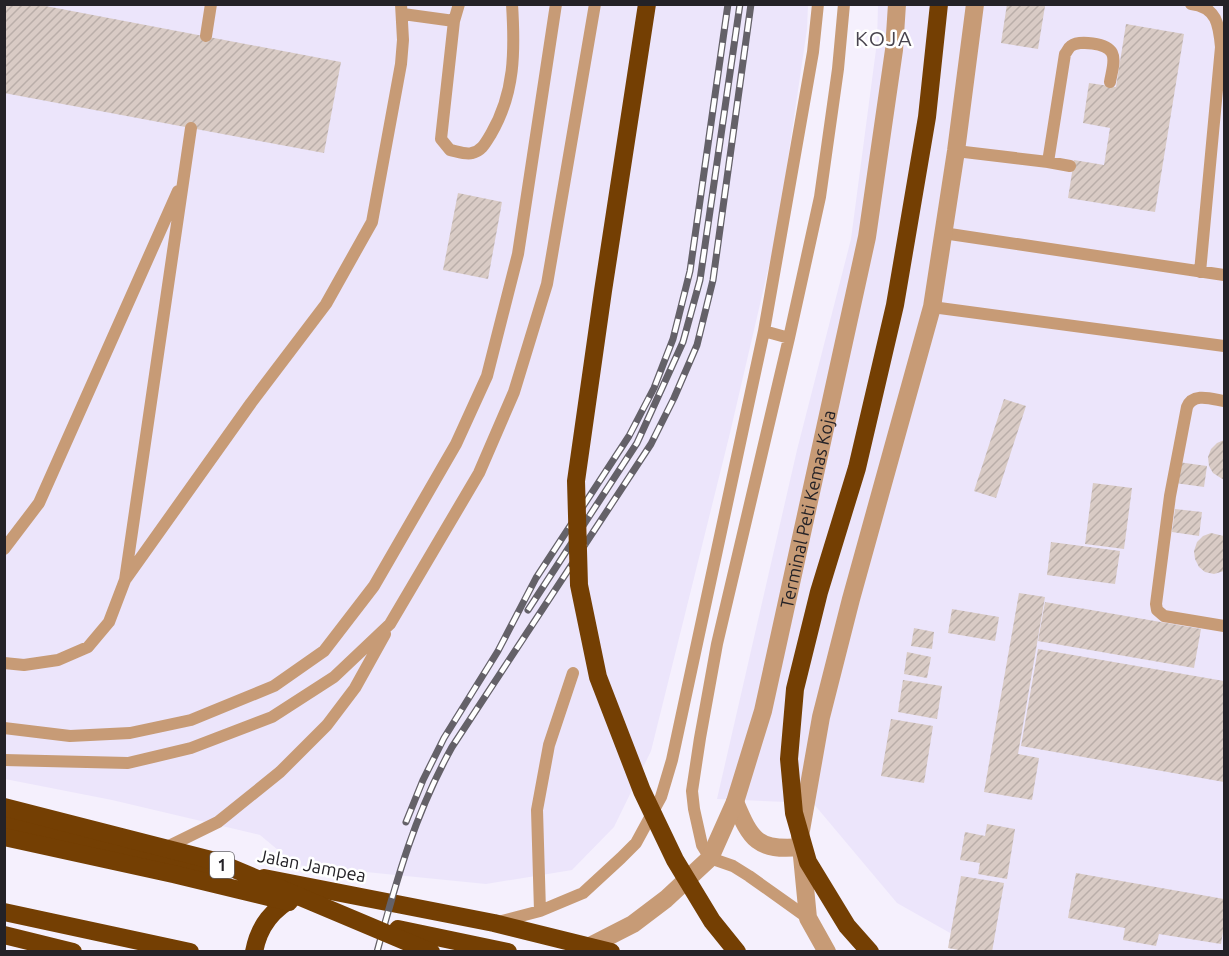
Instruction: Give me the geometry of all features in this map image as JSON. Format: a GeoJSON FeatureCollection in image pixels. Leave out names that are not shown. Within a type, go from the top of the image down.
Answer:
{"type":"FeatureCollection","features":[{"type":"Feature","properties":{"kind":"highway"},"geometry":{"type":"LineString","coordinates":[[647,4],[576,481],[579,585],[598,677],[642,791],[675,860],[712,921],[737,951]]}},
{"type":"Feature","properties":{"kind":"highway"},"geometry":{"type":"LineString","coordinates":[[870,951],[847,926],[808,862],[794,813],[789,759],[795,689],[819,592],[857,468],[895,305],[927,117],[939,4]]}},
{"type":"Feature","properties":{"kind":"highway","name":"1"},"geometry":{"type":"LineString","coordinates":[[4,807],[215,861],[431,951]]}},
{"type":"Feature","properties":{"kind":"highway","name":"Jalan Jampea"},"geometry":{"type":"LineString","coordinates":[[4,823],[148,856],[494,922],[611,951]]}},
{"type":"Feature","properties":{"kind":"highway"},"geometry":{"type":"LineString","coordinates":[[4,837],[173,874],[398,929],[508,951]]}},
{"type":"Feature","properties":{"kind":"highway"},"geometry":{"type":"LineString","coordinates":[[254,951],[261,928],[273,911],[298,895],[329,890]]}},
{"type":"Feature","properties":{"kind":"highway"},"geometry":{"type":"LineString","coordinates":[[4,912],[190,951]]}},
{"type":"Feature","properties":{"kind":"highway"},"geometry":{"type":"LineString","coordinates":[[4,935],[73,951]]}},
{"type":"Feature","properties":{"kind":"street","name":"Terminal Peti Kemas Koja"},"geometry":{"type":"LineString","coordinates":[[590,946],[633,924],[666,899],[710,858],[735,802],[763,711],[867,237],[894,50],[897,4]]}},
{"type":"Feature","properties":{"kind":"street"},"geometry":{"type":"LineString","coordinates":[[827,951],[808,918],[800,836],[824,706],[850,599],[932,307],[956,151],[975,4]]}},
{"type":"Feature","properties":{"kind":"street"},"geometry":{"type":"LineString","coordinates":[[735,802],[747,830],[767,846],[777,849],[801,847]]}},
{"type":"Feature","properties":{"kind":"lane"},"geometry":{"type":"LineString","coordinates":[[206,36],[211,4]]}},
{"type":"Feature","properties":{"kind":"lane"},"geometry":{"type":"LineString","coordinates":[[459,4],[454,21],[441,139],[450,150],[472,153],[484,146],[501,117],[509,91],[515,45],[512,4]]}},
{"type":"Feature","properties":{"kind":"lane"},"geometry":{"type":"LineString","coordinates":[[4,728],[70,736],[130,733],[191,720],[274,687],[324,651],[374,586],[456,444],[487,376],[518,254],[556,4]]}},
{"type":"Feature","properties":{"kind":"lane"},"geometry":{"type":"LineString","coordinates":[[148,856],[218,822],[280,772],[327,725],[356,688],[390,624],[479,473],[514,392],[547,284],[595,4]]}},
{"type":"Feature","properties":{"kind":"lane"},"geometry":{"type":"LineString","coordinates":[[494,922],[540,911],[583,893],[636,843],[661,797],[672,760],[764,331],[813,52],[818,4]]}},
{"type":"Feature","properties":{"kind":"lane"},"geometry":{"type":"LineString","coordinates":[[808,918],[733,866],[710,858],[702,845],[692,791],[717,644],[820,197],[838,69],[843,4]]}},
{"type":"Feature","properties":{"kind":"lane"},"geometry":{"type":"LineString","coordinates":[[1191,4],[1201,5],[1211,11],[1220,27],[1221,47],[1200,272]]}},
{"type":"Feature","properties":{"kind":"lane"},"geometry":{"type":"LineString","coordinates":[[125,580],[251,403],[326,304],[372,222],[401,64],[402,9],[454,21]]}},
{"type":"Feature","properties":{"kind":"lane"},"geometry":{"type":"LineString","coordinates":[[1048,162],[1065,54],[1071,46],[1081,43],[1106,47],[1112,52],[1110,82]]}},
{"type":"Feature","properties":{"kind":"lane"},"geometry":{"type":"LineString","coordinates":[[4,663],[24,665],[58,660],[88,648],[110,622],[125,580],[191,128]]}},
{"type":"Feature","properties":{"kind":"lane"},"geometry":{"type":"LineString","coordinates":[[956,151],[1070,166]]}},
{"type":"Feature","properties":{"kind":"lane"},"geometry":{"type":"LineString","coordinates":[[4,549],[39,503],[185,176]]}},
{"type":"Feature","properties":{"kind":"lane"},"geometry":{"type":"LineString","coordinates":[[943,233],[1224,275]]}},
{"type":"Feature","properties":{"kind":"lane"},"geometry":{"type":"LineString","coordinates":[[932,307],[1224,346]]}},
{"type":"Feature","properties":{"kind":"lane"},"geometry":{"type":"LineString","coordinates":[[764,331],[789,338]]}},
{"type":"Feature","properties":{"kind":"lane"},"geometry":{"type":"LineString","coordinates":[[1224,401],[1200,397],[1189,402],[1170,496],[1156,604],[1157,610],[1164,616],[1224,626]]}},
{"type":"Feature","properties":{"kind":"lane"},"geometry":{"type":"LineString","coordinates":[[4,760],[128,763],[191,748],[272,717],[334,677],[390,624]]}},
{"type":"Feature","properties":{"kind":"lane"},"geometry":{"type":"LineString","coordinates":[[540,911],[537,810],[549,745],[573,673]]}},
{"type":"Feature","properties":{"kind":"shaded area"},"geometry":{"type":"Polygon","coordinates":[[[4,5],[808,5],[807,29],[778,227],[730,433],[651,751],[614,827],[572,870],[486,884],[296,865],[260,835],[112,800],[5,779],[4,5]]]}},
{"type":"Feature","properties":{"kind":"shaded area"},"geometry":{"type":"Polygon","coordinates":[[[878,5],[1224,5],[1224,951],[982,951],[897,903],[813,803],[717,799],[797,450],[851,239],[877,42],[878,5]]]}},
{"type":"Feature","properties":{"kind":"building"},"geometry":{"type":"Polygon","coordinates":[[[4,4],[35,4],[341,62],[324,153],[4,93],[4,4]]]}},
{"type":"Feature","properties":{"kind":"building"},"geometry":{"type":"Polygon","coordinates":[[[1007,4],[1045,6],[1038,49],[1001,43],[1007,4]]]}},
{"type":"Feature","properties":{"kind":"building"},"geometry":{"type":"Polygon","coordinates":[[[1126,24],[1184,34],[1155,212],[1068,198],[1074,160],[1104,165],[1110,128],[1083,123],[1089,83],[1116,87],[1126,24]]]}},
{"type":"Feature","properties":{"kind":"building"},"geometry":{"type":"Polygon","coordinates":[[[458,193],[502,202],[488,279],[443,270],[458,193]]]}},
{"type":"Feature","properties":{"kind":"building"},"geometry":{"type":"Polygon","coordinates":[[[1004,399],[1026,406],[996,498],[974,491],[1004,399]]]}},
{"type":"Feature","properties":{"kind":"building"},"geometry":{"type":"Polygon","coordinates":[[[1224,440],[1224,480],[1213,473],[1208,457],[1211,449],[1224,440]]]}},
{"type":"Feature","properties":{"kind":"building"},"geometry":{"type":"Polygon","coordinates":[[[1178,462],[1207,466],[1204,487],[1175,483],[1178,462]]]}},
{"type":"Feature","properties":{"kind":"building"},"geometry":{"type":"Polygon","coordinates":[[[1093,483],[1132,488],[1124,549],[1085,544],[1093,483]]]}},
{"type":"Feature","properties":{"kind":"building"},"geometry":{"type":"Polygon","coordinates":[[[1175,509],[1202,512],[1199,536],[1172,532],[1175,509]]]}},
{"type":"Feature","properties":{"kind":"building"},"geometry":{"type":"Polygon","coordinates":[[[1211,533],[1224,536],[1224,571],[1214,574],[1205,572],[1199,567],[1194,551],[1197,542],[1203,536],[1211,533]]]}},
{"type":"Feature","properties":{"kind":"building"},"geometry":{"type":"Polygon","coordinates":[[[1051,542],[1120,551],[1115,584],[1047,575],[1051,542]]]}},
{"type":"Feature","properties":{"kind":"building"},"geometry":{"type":"Polygon","coordinates":[[[1019,593],[1045,597],[1018,754],[1039,758],[1032,800],[984,792],[1019,593]]]}},
{"type":"Feature","properties":{"kind":"building"},"geometry":{"type":"Polygon","coordinates":[[[1045,602],[1201,629],[1194,668],[1038,641],[1045,602]]]}},
{"type":"Feature","properties":{"kind":"building"},"geometry":{"type":"Polygon","coordinates":[[[952,609],[999,617],[995,641],[948,633],[952,609]]]}},
{"type":"Feature","properties":{"kind":"building"},"geometry":{"type":"Polygon","coordinates":[[[914,628],[934,632],[932,649],[911,646],[914,628]]]}},
{"type":"Feature","properties":{"kind":"building"},"geometry":{"type":"Polygon","coordinates":[[[1038,649],[1224,681],[1224,782],[1021,746],[1038,649]]]}},
{"type":"Feature","properties":{"kind":"building"},"geometry":{"type":"Polygon","coordinates":[[[907,652],[931,657],[927,678],[904,674],[907,652]]]}},
{"type":"Feature","properties":{"kind":"building"},"geometry":{"type":"Polygon","coordinates":[[[903,680],[942,686],[937,719],[898,712],[903,680]]]}},
{"type":"Feature","properties":{"kind":"building"},"geometry":{"type":"Polygon","coordinates":[[[891,719],[933,726],[924,783],[881,776],[891,719]]]}},
{"type":"Feature","properties":{"kind":"building"},"geometry":{"type":"Polygon","coordinates":[[[987,824],[1015,829],[1007,879],[978,874],[980,863],[960,860],[965,832],[985,836],[987,824]]]}},
{"type":"Feature","properties":{"kind":"building"},"geometry":{"type":"Polygon","coordinates":[[[1076,873],[1224,899],[1221,944],[1159,934],[1156,946],[1123,940],[1125,928],[1068,918],[1076,873]]]}},
{"type":"Feature","properties":{"kind":"building"},"geometry":{"type":"Polygon","coordinates":[[[961,876],[1004,883],[992,952],[969,952],[948,948],[961,876]]]}},
{"type":"Feature","properties":{"kind":"railway"},"geometry":{"type":"LineString","coordinates":[[406,822],[423,780],[444,738],[498,651],[536,578],[629,436],[654,388],[673,339],[690,271],[728,4]]}},
{"type":"Feature","properties":{"kind":"railway"},"geometry":{"type":"LineString","coordinates":[[528,610],[637,443],[683,342],[700,280],[740,4]]}},
{"type":"Feature","properties":{"kind":"railway"},"geometry":{"type":"LineString","coordinates":[[377,952],[417,822],[452,747],[651,444],[697,345],[713,280],[751,4]]}},
{"type":"Feature","properties":{"kind":"district","name":"KOJA"},"geometry":{"type":"Point","coordinates":[884,38]}}]}
